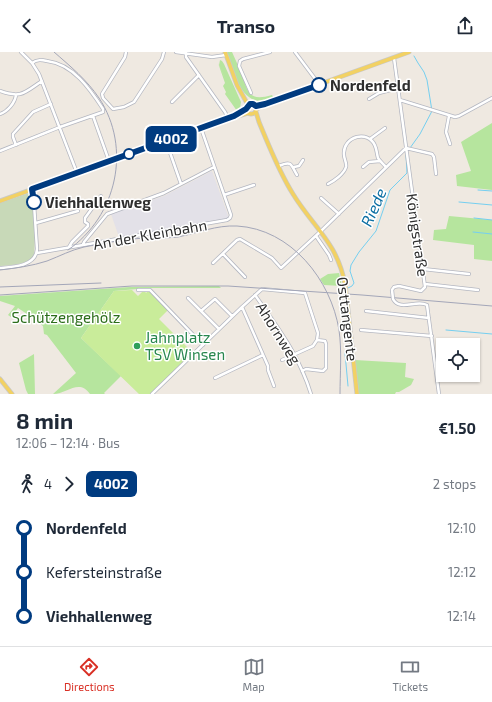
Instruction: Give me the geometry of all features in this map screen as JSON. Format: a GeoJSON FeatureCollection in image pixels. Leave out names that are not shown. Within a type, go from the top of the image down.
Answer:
{"type":"FeatureCollection","features":[{"type":"Feature","properties":{"kind":"main road"},"geometry":{"type":"LineString","coordinates":[[0,201],[234,116],[248,108],[255,110],[265,104],[409,52]]}},
{"type":"Feature","properties":{"kind":"main road"},"geometry":{"type":"LineString","coordinates":[[226,53],[237,85],[248,108]]}},
{"type":"Feature","properties":{"kind":"main road"},"geometry":{"type":"LineString","coordinates":[[248,108],[255,110]]}},
{"type":"Feature","properties":{"kind":"main road","name":"Osttangente"},"geometry":{"type":"LineString","coordinates":[[255,110],[287,184],[296,199],[321,231],[337,258],[345,284],[348,301],[357,394]]}},
{"type":"Feature","properties":{"kind":"main road"},"geometry":{"type":"LineString","coordinates":[[0,379],[12,394]]}},
{"type":"Feature","properties":{"kind":"street"},"geometry":{"type":"LineString","coordinates":[[21,52],[32,63],[42,81],[77,173]]}},
{"type":"Feature","properties":{"kind":"street"},"geometry":{"type":"LineString","coordinates":[[126,52],[125,57],[102,94],[103,98],[113,109],[124,107],[135,100],[162,58],[164,52]]}},
{"type":"Feature","properties":{"kind":"street"},"geometry":{"type":"LineString","coordinates":[[176,52],[212,56],[222,56],[226,53]]}},
{"type":"Feature","properties":{"kind":"street"},"geometry":{"type":"LineString","coordinates":[[251,93],[239,66],[240,61],[270,52]]}},
{"type":"Feature","properties":{"kind":"street"},"geometry":{"type":"LineString","coordinates":[[295,52],[319,85]]}},
{"type":"Feature","properties":{"kind":"street"},"geometry":{"type":"LineString","coordinates":[[186,53],[186,57],[225,112],[226,118]]}},
{"type":"Feature","properties":{"kind":"street","name":"Königstraße"},"geometry":{"type":"LineString","coordinates":[[394,58],[425,284],[424,289],[421,291],[399,286],[394,287],[392,290],[392,295],[395,303],[401,305],[426,304],[428,306],[439,394]]}},
{"type":"Feature","properties":{"kind":"street"},"geometry":{"type":"LineString","coordinates":[[0,151],[103,112],[103,109],[88,88],[68,68],[58,63],[48,61],[37,60],[32,63]]}},
{"type":"Feature","properties":{"kind":"street"},"geometry":{"type":"LineString","coordinates":[[172,102],[199,75]]}},
{"type":"Feature","properties":{"kind":"street"},"geometry":{"type":"LineString","coordinates":[[0,91],[16,95],[27,92],[42,81]]}},
{"type":"Feature","properties":{"kind":"street"},"geometry":{"type":"LineString","coordinates":[[369,99],[379,93],[398,88]]}},
{"type":"Feature","properties":{"kind":"street"},"geometry":{"type":"LineString","coordinates":[[0,114],[4,112],[14,101],[16,95]]}},
{"type":"Feature","properties":{"kind":"street"},"geometry":{"type":"LineString","coordinates":[[400,100],[450,116],[459,116],[492,98]]}},
{"type":"Feature","properties":{"kind":"street"},"geometry":{"type":"LineString","coordinates":[[16,145],[13,134],[33,112],[51,104]]}},
{"type":"Feature","properties":{"kind":"street"},"geometry":{"type":"LineString","coordinates":[[93,116],[109,161]]}},
{"type":"Feature","properties":{"kind":"street"},"geometry":{"type":"LineString","coordinates":[[450,116],[446,132],[450,144]]}},
{"type":"Feature","properties":{"kind":"street"},"geometry":{"type":"LineString","coordinates":[[201,128],[224,195],[254,185]]}},
{"type":"Feature","properties":{"kind":"street"},"geometry":{"type":"LineString","coordinates":[[370,139],[385,128]]}},
{"type":"Feature","properties":{"kind":"street"},"geometry":{"type":"LineString","coordinates":[[328,184],[338,177],[346,168],[344,152],[346,145],[352,139],[364,137],[370,139],[376,147],[380,161],[386,167]]}},
{"type":"Feature","properties":{"kind":"street"},"geometry":{"type":"LineString","coordinates":[[166,141],[181,184]]}},
{"type":"Feature","properties":{"kind":"street"},"geometry":{"type":"LineString","coordinates":[[213,263],[240,239],[272,258],[281,268],[339,214],[406,148],[432,154],[434,157],[436,174]]}},
{"type":"Feature","properties":{"kind":"street"},"geometry":{"type":"LineString","coordinates":[[294,168],[299,166],[303,160]]}},
{"type":"Feature","properties":{"kind":"street"},"geometry":{"type":"LineString","coordinates":[[363,167],[369,162],[380,161]]}},
{"type":"Feature","properties":{"kind":"street"},"geometry":{"type":"LineString","coordinates":[[279,166],[285,163],[289,164],[294,168],[297,175]]}},
{"type":"Feature","properties":{"kind":"street"},"geometry":{"type":"LineString","coordinates":[[83,245],[107,214],[164,193],[214,167]]}},
{"type":"Feature","properties":{"kind":"street"},"geometry":{"type":"LineString","coordinates":[[32,189],[36,222],[37,253]]}},
{"type":"Feature","properties":{"kind":"street","name":"An der Kleinbahn"},"geometry":{"type":"LineString","coordinates":[[0,268],[24,264],[33,260],[37,253],[227,220],[230,218],[230,215],[224,195]]}},
{"type":"Feature","properties":{"kind":"street","name":"An der Kleinbahn"},"geometry":{"type":"LineString","coordinates":[[68,247],[88,226],[85,222],[85,218],[101,196]]}},
{"type":"Feature","properties":{"kind":"street"},"geometry":{"type":"LineString","coordinates":[[321,198],[339,214]]}},
{"type":"Feature","properties":{"kind":"street"},"geometry":{"type":"LineString","coordinates":[[36,222],[78,211]]}},
{"type":"Feature","properties":{"kind":"street"},"geometry":{"type":"LineString","coordinates":[[316,236],[329,255],[330,260]]}},
{"type":"Feature","properties":{"kind":"street"},"geometry":{"type":"LineString","coordinates":[[223,254],[245,277]]}},
{"type":"Feature","properties":{"kind":"street"},"geometry":{"type":"LineString","coordinates":[[423,269],[469,274]]}},
{"type":"Feature","properties":{"kind":"street"},"geometry":{"type":"LineString","coordinates":[[425,284],[478,290]]}},
{"type":"Feature","properties":{"kind":"street"},"geometry":{"type":"LineString","coordinates":[[152,394],[232,316],[255,295],[264,289],[305,293],[318,334],[317,340],[313,346],[282,360]]}},
{"type":"Feature","properties":{"kind":"street"},"geometry":{"type":"LineString","coordinates":[[138,290],[150,290],[203,345]]}},
{"type":"Feature","properties":{"kind":"street","name":"Ahornweg"},"geometry":{"type":"LineString","coordinates":[[255,295],[295,355],[311,394]]}},
{"type":"Feature","properties":{"kind":"street"},"geometry":{"type":"LineString","coordinates":[[188,298],[219,329]]}},
{"type":"Feature","properties":{"kind":"street"},"geometry":{"type":"LineString","coordinates":[[201,311],[215,299],[232,316]]}},
{"type":"Feature","properties":{"kind":"street"},"geometry":{"type":"LineString","coordinates":[[242,307],[263,355],[274,386]]}},
{"type":"Feature","properties":{"kind":"street"},"geometry":{"type":"LineString","coordinates":[[366,311],[429,318]]}},
{"type":"Feature","properties":{"kind":"street"},"geometry":{"type":"LineString","coordinates":[[361,330],[432,336]]}},
{"type":"Feature","properties":{"kind":"street"},"geometry":{"type":"LineString","coordinates":[[302,371],[306,369],[323,370],[326,368],[326,344],[325,341],[317,340]]}},
{"type":"Feature","properties":{"kind":"street"},"geometry":{"type":"LineString","coordinates":[[215,378],[263,355]]}},
{"type":"Feature","properties":{"kind":"shaded area"},"geometry":{"type":"Polygon","coordinates":[[[212,171],[229,218],[119,237],[111,214],[164,196],[212,171]]]}},
{"type":"Feature","properties":{"kind":"green space"},"geometry":{"type":"Polygon","coordinates":[[[227,52],[232,52],[250,94],[258,97],[272,95],[274,98],[257,101],[244,93],[236,80],[227,52]]]}},
{"type":"Feature","properties":{"kind":"green space"},"geometry":{"type":"Polygon","coordinates":[[[220,60],[224,64],[241,102],[240,108],[237,111],[225,94],[226,92],[223,86],[225,83],[218,63],[226,81],[219,65],[220,60]]]}},
{"type":"Feature","properties":{"kind":"green space"},"geometry":{"type":"Polygon","coordinates":[[[492,123],[492,190],[457,186],[456,175],[471,171],[461,142],[492,123]]]}},
{"type":"Feature","properties":{"kind":"green space"},"geometry":{"type":"Polygon","coordinates":[[[29,193],[32,198],[34,214],[34,256],[23,263],[0,266],[0,203],[29,193]]]}},
{"type":"Feature","properties":{"kind":"green space"},"geometry":{"type":"Polygon","coordinates":[[[449,216],[492,220],[492,261],[474,259],[474,245],[433,240],[434,230],[446,229],[449,216]]]}},
{"type":"Feature","properties":{"kind":"green space"},"geometry":{"type":"Polygon","coordinates":[[[339,273],[342,286],[324,285],[320,279],[328,274],[339,273]]]}},
{"type":"Feature","properties":{"kind":"green space","name":"Schützengehölz"},"geometry":{"type":"Polygon","coordinates":[[[219,286],[221,288],[149,288],[114,291],[81,338],[121,376],[104,393],[105,394],[90,394],[86,389],[77,387],[53,394],[76,373],[47,335],[44,334],[43,326],[18,308],[11,317],[8,315],[15,306],[0,301],[0,296],[130,287],[219,286]]]}},
{"type":"Feature","properties":{"kind":"green space","name":"Jahnplatz TSV Winsen"},"geometry":{"type":"Polygon","coordinates":[[[132,290],[138,296],[144,290],[146,293],[149,290],[168,310],[159,319],[193,353],[150,394],[139,394],[81,338],[114,291],[132,290]]]}},
{"type":"Feature","properties":{"kind":"green space","name":"Schützengehölz"},"geometry":{"type":"Polygon","coordinates":[[[34,354],[35,394],[28,394],[19,363],[34,354]]]}},
{"type":"Feature","properties":{"kind":"green space"},"geometry":{"type":"Polygon","coordinates":[[[355,360],[406,363],[405,377],[414,379],[411,385],[399,392],[396,392],[395,394],[358,394],[355,360]]]}},
{"type":"Feature","properties":{"kind":"waterway","name":"Riede"},"geometry":{"type":"LineString","coordinates":[[410,148],[420,134],[432,111],[427,80],[414,56]]}},
{"type":"Feature","properties":{"kind":"waterway","name":"Riede"},"geometry":{"type":"LineString","coordinates":[[348,288],[354,283],[350,271],[351,265],[359,252],[376,231],[390,190],[407,173],[406,155]]}},
{"type":"Feature","properties":{"kind":"waterway"},"geometry":{"type":"LineString","coordinates":[[478,190],[492,191]]}},
{"type":"Feature","properties":{"kind":"waterway"},"geometry":{"type":"LineString","coordinates":[[459,202],[492,205]]}},
{"type":"Feature","properties":{"kind":"waterway"},"geometry":{"type":"LineString","coordinates":[[474,218],[492,220]]}},
{"type":"Feature","properties":{"kind":"waterway"},"geometry":{"type":"LineString","coordinates":[[473,232],[492,234]]}},
{"type":"Feature","properties":{"kind":"waterway"},"geometry":{"type":"LineString","coordinates":[[446,330],[492,334]]}},
{"type":"Feature","properties":{"kind":"waterway","name":"Riede"},"geometry":{"type":"LineString","coordinates":[[345,353],[348,386]]}},
{"type":"Feature","properties":{"kind":"railway"},"geometry":{"type":"LineString","coordinates":[[54,52],[84,79],[99,98],[109,117],[115,138],[117,159],[114,180],[108,200],[98,219],[85,236],[68,250]]}},
{"type":"Feature","properties":{"kind":"railway"},"geometry":{"type":"LineString","coordinates":[[0,270],[18,268],[47,261],[79,248],[138,238],[178,237],[214,228],[229,226],[257,229],[275,236],[291,247],[305,260],[327,293],[335,311],[339,330],[341,354],[340,394]]}},
{"type":"Feature","properties":{"kind":"railway"},"geometry":{"type":"LineString","coordinates":[[0,287],[101,283]]}},
{"type":"Feature","properties":{"kind":"railway"},"geometry":{"type":"LineString","coordinates":[[0,295],[132,286],[228,286],[492,306]]}},
{"type":"Feature","properties":{"kind":"bus line","name":"4002"},"geometry":{"type":"LineString","coordinates":[[34,202],[32,189],[234,116],[246,109],[250,104],[256,106],[265,104],[319,85]]}},
{"type":"Feature","properties":{"kind":"place","name":"Nordenfeld"},"geometry":{"type":"Point","coordinates":[319,85]}},
{"type":"Feature","properties":{"kind":"place","name":"Viehhallenweg"},"geometry":{"type":"Point","coordinates":[34,202]}},
{"type":"Feature","properties":{"kind":"place","name":"Jahnplatz TSV Winsen"},"geometry":{"type":"Point","coordinates":[137,346]}}]}
